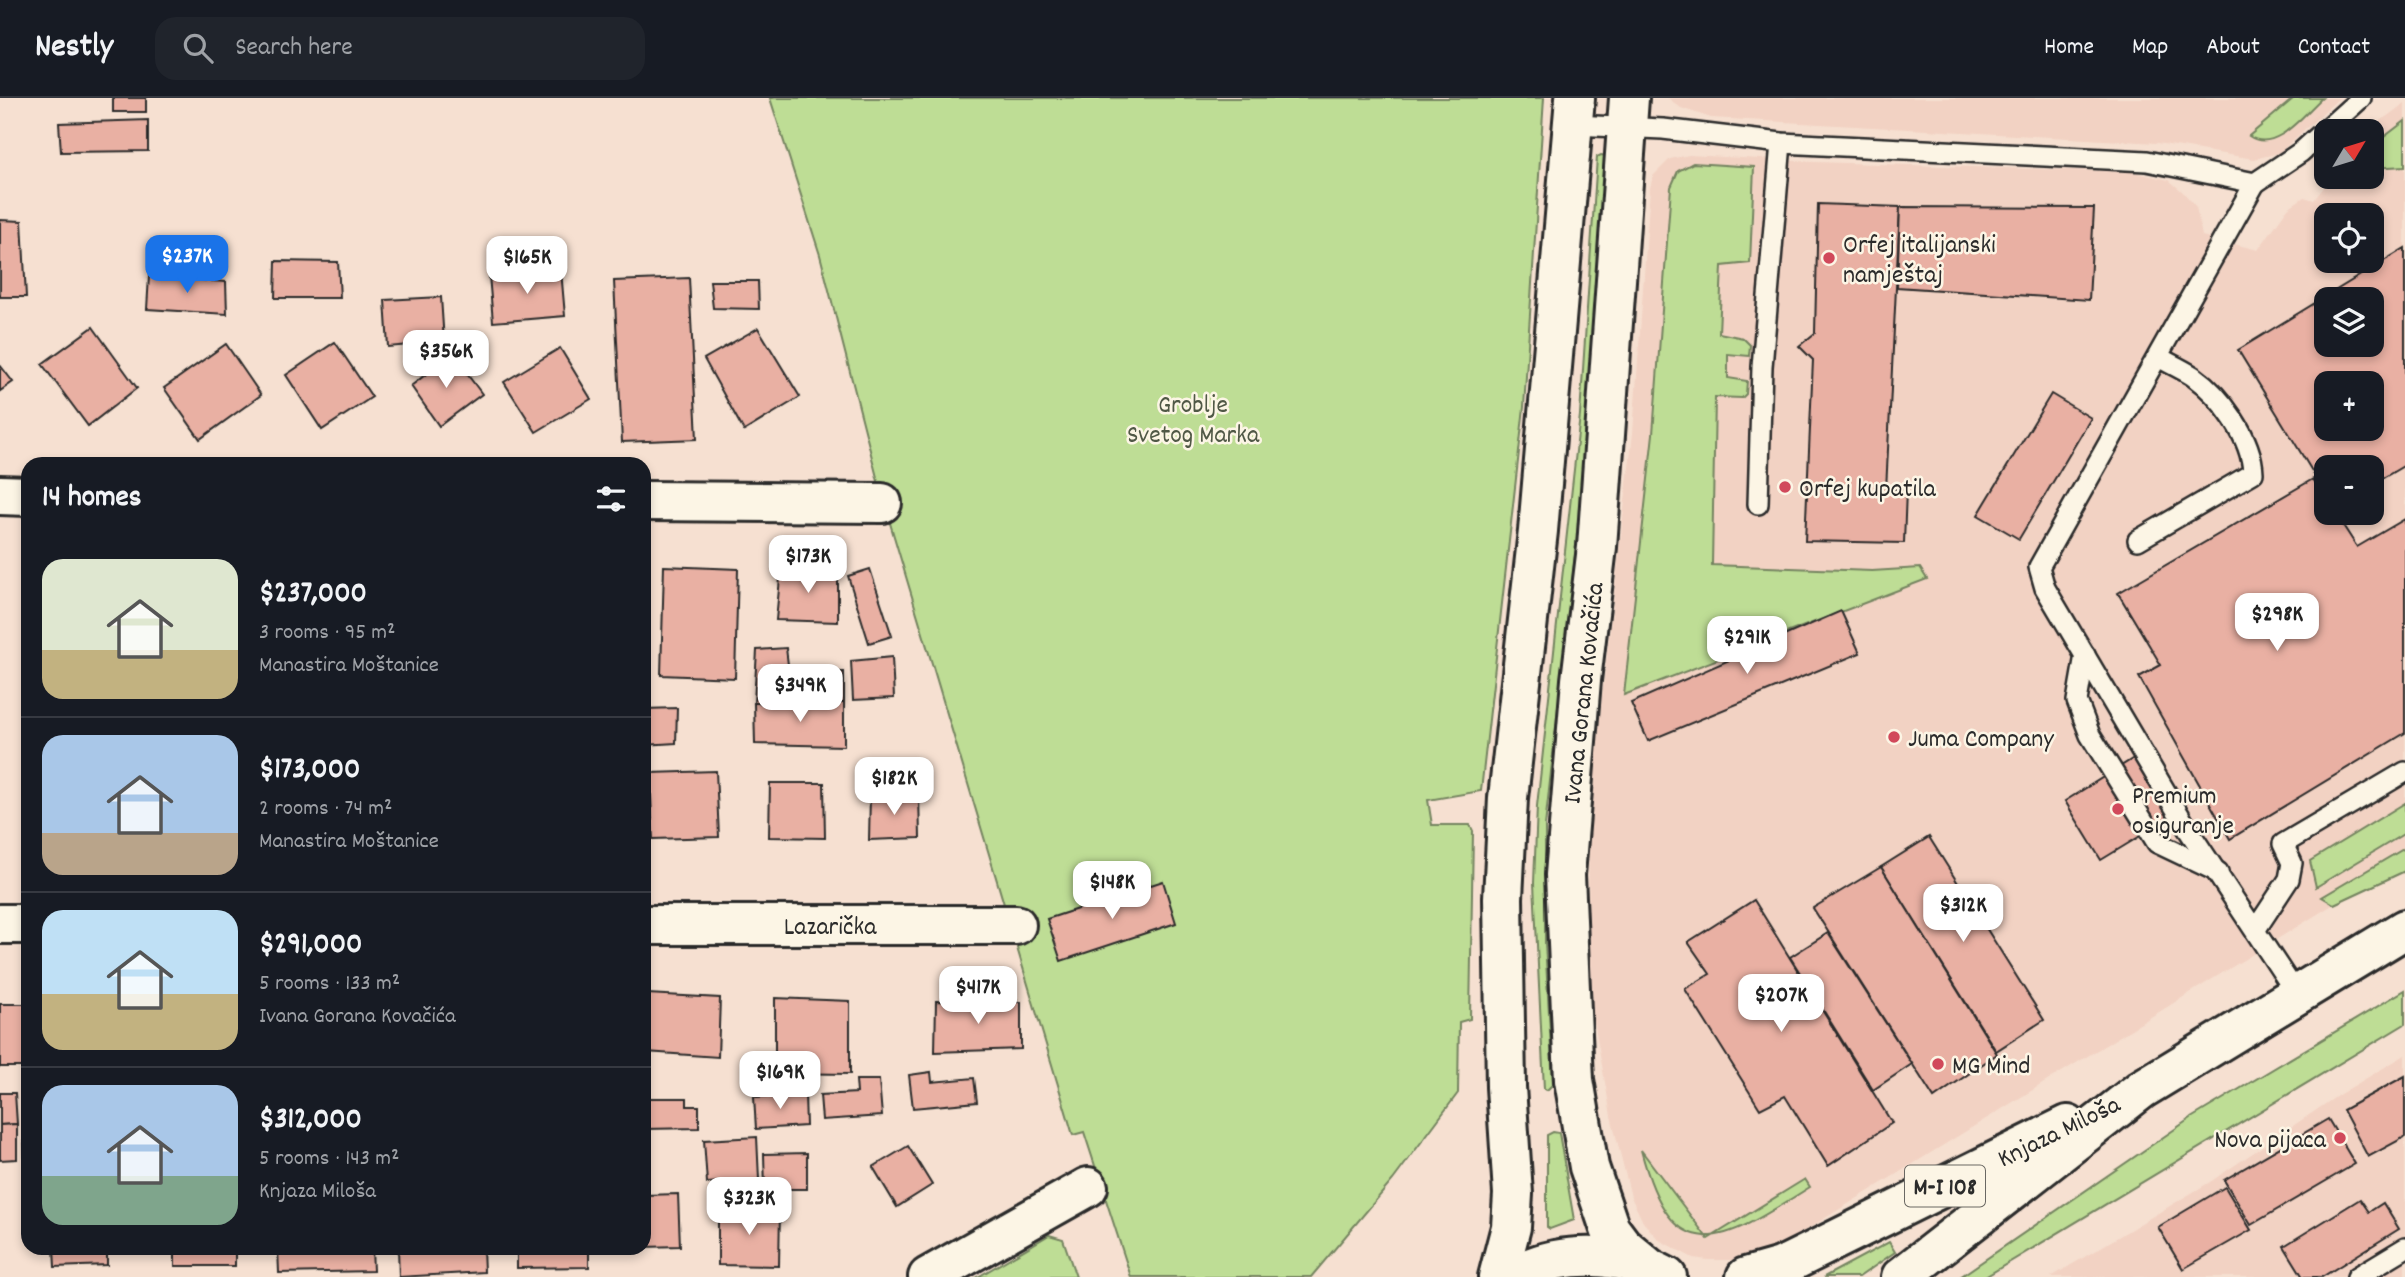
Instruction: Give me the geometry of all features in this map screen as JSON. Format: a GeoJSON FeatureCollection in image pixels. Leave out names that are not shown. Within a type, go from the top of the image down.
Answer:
{"type":"FeatureCollection","features":[{"type":"Feature","properties":{"kind":"main road"},"geometry":{"type":"LineString","coordinates":[[1498,1277],[1511,1227],[1513,1194],[1506,1087],[1503,898],[1508,798],[1538,531],[1574,112]]}},
{"type":"Feature","properties":{"kind":"main road","name":"Ivana Gorana Kovačića"},"geometry":{"type":"LineString","coordinates":[[1628,112],[1604,458],[1565,875],[1574,1080],[1589,1167],[1610,1229],[1622,1245],[1658,1272]]}},
{"type":"Feature","properties":{"kind":"main road"},"geometry":{"type":"LineString","coordinates":[[0,495],[21,496]]}},
{"type":"Feature","properties":{"kind":"main road"},"geometry":{"type":"LineString","coordinates":[[651,501],[882,503]]}},
{"type":"Feature","properties":{"kind":"main road"},"geometry":{"type":"LineString","coordinates":[[0,924],[21,924]]}},
{"type":"Feature","properties":{"kind":"main road","name":"Lazarička"},"geometry":{"type":"LineString","coordinates":[[651,925],[1016,925]]}},
{"type":"Feature","properties":{"kind":"main road","name":"Knjaza Miloša"},"geometry":{"type":"LineString","coordinates":[[1901,1277],[2143,1089],[2296,993],[2405,929]]}},
{"type":"Feature","properties":{"kind":"main road","name":"Knjaza Miloša"},"geometry":{"type":"LineString","coordinates":[[1746,1277],[1792,1262],[1872,1220],[2143,1089]]}},
{"type":"Feature","properties":{"kind":"main road"},"geometry":{"type":"LineString","coordinates":[[928,1277],[1088,1187]]}},
{"type":"Feature","properties":{"kind":"main road"},"geometry":{"type":"LineString","coordinates":[[1511,1277],[1525,1269],[1559,1258],[1594,1255],[1658,1272]]}},
{"type":"Feature","properties":{"kind":"lane"},"geometry":{"type":"LineString","coordinates":[[2296,993],[2187,828],[2045,588],[2039,567],[2255,183],[2301,152],[2361,98]]}},
{"type":"Feature","properties":{"kind":"lane"},"geometry":{"type":"LineString","coordinates":[[1574,112],[1628,112],[1781,143],[2147,161],[2255,183]]}},
{"type":"Feature","properties":{"kind":"lane"},"geometry":{"type":"LineString","coordinates":[[1758,504],[1762,367],[1781,143]]}},
{"type":"Feature","properties":{"kind":"lane"},"geometry":{"type":"LineString","coordinates":[[2138,540],[2253,473],[2252,456],[2217,398],[2192,376],[2158,357]]}},
{"type":"Feature","properties":{"kind":"lane"},"geometry":{"type":"LineString","coordinates":[[2085,655],[2077,701],[2090,735],[2157,843],[2218,872]]}},
{"type":"Feature","properties":{"kind":"lane"},"geometry":{"type":"LineString","coordinates":[[2256,929],[2289,879],[2292,863],[2283,844],[2405,772]]}},
{"type":"Feature","properties":{"kind":"lane"},"geometry":{"type":"LineString","coordinates":[[2357,1277],[2405,1248]]}},
{"type":"Feature","properties":{"kind":"shaded area"},"geometry":{"type":"Polygon","coordinates":[[[1668,98],[2339,98],[2279,153],[2254,159],[2157,143],[1711,118],[1681,108],[1668,98]]]}},
{"type":"Feature","properties":{"kind":"shaded area"},"geometry":{"type":"Polygon","coordinates":[[[2405,103],[2405,871],[2334,904],[1788,1241],[1742,1260],[1708,1260],[1693,1258],[1659,1240],[1643,1222],[1631,1197],[1611,1116],[1591,1004],[1588,911],[1589,841],[1601,705],[1633,433],[1653,176],[1670,159],[1689,155],[1815,162],[2133,172],[2169,180],[2184,193],[2196,207],[2202,236],[2258,250],[2288,208],[2304,197],[2314,200],[2323,189],[2384,189],[2383,119],[2405,103]]]}},
{"type":"Feature","properties":{"kind":"shaded area","name":"Nova pijaca"},"geometry":{"type":"Polygon","coordinates":[[[2405,1055],[2405,1277],[2051,1277],[2210,1182],[2340,1094],[2405,1055]]]}},
{"type":"Feature","properties":{"kind":"green space","name":"Groblje Svetog Marka"},"geometry":{"type":"Polygon","coordinates":[[[770,98],[1544,98],[1524,407],[1481,791],[1428,800],[1432,825],[1470,825],[1473,831],[1470,1019],[1459,1022],[1458,1093],[1393,1180],[1311,1277],[1131,1277],[1084,1132],[1073,1135],[881,493],[820,255],[770,98]]]}},
{"type":"Feature","properties":{"kind":"green space"},"geometry":{"type":"Polygon","coordinates":[[[2294,98],[2322,98],[2279,136],[2259,140],[2249,136],[2294,98]]]}},
{"type":"Feature","properties":{"kind":"green space"},"geometry":{"type":"Polygon","coordinates":[[[2405,121],[2405,166],[2384,167],[2384,137],[2405,121]]]}},
{"type":"Feature","properties":{"kind":"green space"},"geometry":{"type":"Polygon","coordinates":[[[1606,156],[1587,447],[1545,826],[1545,943],[1553,1084],[1547,1090],[1544,1089],[1534,883],[1537,806],[1580,415],[1597,157],[1606,156]]]}},
{"type":"Feature","properties":{"kind":"green space"},"geometry":{"type":"Polygon","coordinates":[[[1693,163],[1754,167],[1750,263],[1722,266],[1719,333],[1743,338],[1750,345],[1749,356],[1728,354],[1728,378],[1747,381],[1746,394],[1742,398],[1715,397],[1712,565],[1872,571],[1920,568],[1927,579],[1624,695],[1653,434],[1671,187],[1678,171],[1693,163]]]}},
{"type":"Feature","properties":{"kind":"green space"},"geometry":{"type":"Polygon","coordinates":[[[2405,803],[2405,833],[2316,887],[2310,861],[2405,803]]]}},
{"type":"Feature","properties":{"kind":"green space"},"geometry":{"type":"Polygon","coordinates":[[[2405,848],[2405,871],[2334,904],[2322,897],[2405,848]]]}},
{"type":"Feature","properties":{"kind":"green space"},"geometry":{"type":"Polygon","coordinates":[[[2405,990],[2405,1024],[1985,1277],[1960,1277],[2191,1118],[2405,990]]]}},
{"type":"Feature","properties":{"kind":"green space"},"geometry":{"type":"Polygon","coordinates":[[[1559,1133],[1574,1220],[1550,1229],[1547,1227],[1547,1135],[1559,1133]]]}},
{"type":"Feature","properties":{"kind":"green space"},"geometry":{"type":"Polygon","coordinates":[[[1641,1150],[1706,1236],[1687,1231],[1670,1217],[1654,1190],[1641,1150]]]}},
{"type":"Feature","properties":{"kind":"green space"},"geometry":{"type":"Polygon","coordinates":[[[1805,1179],[1810,1187],[1753,1221],[1728,1232],[1715,1234],[1805,1179]]]}},
{"type":"Feature","properties":{"kind":"green space"},"geometry":{"type":"Polygon","coordinates":[[[1049,1235],[1063,1239],[1076,1277],[978,1277],[1049,1235]]]}},
{"type":"Feature","properties":{"kind":"green space"},"geometry":{"type":"Polygon","coordinates":[[[1889,1242],[1895,1252],[1859,1277],[1824,1277],[1889,1242]]]}},
{"type":"Feature","properties":{"kind":"building"},"geometry":{"type":"Polygon","coordinates":[[[113,98],[146,98],[146,112],[113,112],[113,98]]]}},
{"type":"Feature","properties":{"kind":"building"},"geometry":{"type":"Polygon","coordinates":[[[148,120],[148,151],[61,152],[59,123],[148,120]]]}},
{"type":"Feature","properties":{"kind":"building"},"geometry":{"type":"Polygon","coordinates":[[[1818,204],[1900,207],[1886,490],[1906,489],[1904,543],[1805,541],[1813,360],[1799,346],[1815,333],[1818,204]]]}},
{"type":"Feature","properties":{"kind":"building"},"geometry":{"type":"Polygon","coordinates":[[[1900,207],[2094,208],[2089,300],[1897,287],[1900,207]]]}},
{"type":"Feature","properties":{"kind":"building"},"geometry":{"type":"Polygon","coordinates":[[[0,220],[22,221],[26,297],[0,297],[0,220]]]}},
{"type":"Feature","properties":{"kind":"building"},"geometry":{"type":"Polygon","coordinates":[[[2405,248],[2405,465],[2384,477],[2384,455],[2314,455],[2314,474],[2238,350],[2314,304],[2314,357],[2384,357],[2384,287],[2341,287],[2364,273],[2384,273],[2384,261],[2405,248]]]}},
{"type":"Feature","properties":{"kind":"building"},"geometry":{"type":"Polygon","coordinates":[[[276,261],[338,262],[340,298],[275,298],[276,261]]]}},
{"type":"Feature","properties":{"kind":"building"},"geometry":{"type":"Polygon","coordinates":[[[561,270],[565,316],[493,322],[489,275],[561,270]]]}},
{"type":"Feature","properties":{"kind":"building"},"geometry":{"type":"Polygon","coordinates":[[[149,276],[226,282],[227,314],[147,309],[149,276]]]}},
{"type":"Feature","properties":{"kind":"building"},"geometry":{"type":"Polygon","coordinates":[[[689,278],[697,439],[622,442],[614,281],[689,278]]]}},
{"type":"Feature","properties":{"kind":"building"},"geometry":{"type":"Polygon","coordinates":[[[710,281],[758,281],[759,309],[713,308],[710,281]]]}},
{"type":"Feature","properties":{"kind":"building"},"geometry":{"type":"Polygon","coordinates":[[[441,297],[444,342],[388,347],[385,300],[441,297]]]}},
{"type":"Feature","properties":{"kind":"building"},"geometry":{"type":"Polygon","coordinates":[[[93,327],[137,388],[88,426],[42,364],[93,327]]]}},
{"type":"Feature","properties":{"kind":"building"},"geometry":{"type":"Polygon","coordinates":[[[758,328],[800,397],[744,431],[704,359],[758,328]]]}},
{"type":"Feature","properties":{"kind":"building"},"geometry":{"type":"Polygon","coordinates":[[[335,342],[372,397],[322,430],[286,375],[335,342]]]}},
{"type":"Feature","properties":{"kind":"building"},"geometry":{"type":"Polygon","coordinates":[[[226,344],[261,395],[200,439],[164,388],[226,344]]]}},
{"type":"Feature","properties":{"kind":"building"},"geometry":{"type":"Polygon","coordinates":[[[560,348],[591,399],[536,432],[504,382],[560,348]]]}},
{"type":"Feature","properties":{"kind":"building"},"geometry":{"type":"Polygon","coordinates":[[[452,354],[482,394],[439,426],[411,386],[452,354]]]}},
{"type":"Feature","properties":{"kind":"building"},"geometry":{"type":"Polygon","coordinates":[[[0,365],[13,382],[0,391],[0,365]]]}},
{"type":"Feature","properties":{"kind":"building"},"geometry":{"type":"Polygon","coordinates":[[[2051,394],[2091,418],[2019,539],[1978,515],[2051,394]]]}},
{"type":"Feature","properties":{"kind":"building"},"geometry":{"type":"Polygon","coordinates":[[[2313,479],[2314,525],[2343,525],[2357,547],[2405,519],[2405,733],[2230,839],[2139,677],[2161,665],[2118,593],[2313,479]]]}},
{"type":"Feature","properties":{"kind":"building"},"geometry":{"type":"Polygon","coordinates":[[[664,566],[738,569],[735,678],[661,675],[664,566]]]}},
{"type":"Feature","properties":{"kind":"building"},"geometry":{"type":"Polygon","coordinates":[[[781,568],[838,570],[838,622],[776,620],[781,568]]]}},
{"type":"Feature","properties":{"kind":"building"},"geometry":{"type":"Polygon","coordinates":[[[870,569],[892,636],[869,643],[848,576],[870,569]]]}},
{"type":"Feature","properties":{"kind":"building"},"geometry":{"type":"Polygon","coordinates":[[[1841,611],[1860,653],[1648,741],[1631,703],[1841,611]]]}},
{"type":"Feature","properties":{"kind":"building"},"geometry":{"type":"Polygon","coordinates":[[[786,648],[789,673],[844,672],[844,703],[754,703],[757,650],[786,648]]]}},
{"type":"Feature","properties":{"kind":"building"},"geometry":{"type":"Polygon","coordinates":[[[892,657],[894,698],[853,700],[851,661],[892,657]]]}},
{"type":"Feature","properties":{"kind":"building"},"geometry":{"type":"Polygon","coordinates":[[[754,703],[844,703],[844,746],[755,744],[754,703]]]}},
{"type":"Feature","properties":{"kind":"building"},"geometry":{"type":"Polygon","coordinates":[[[677,708],[676,743],[651,745],[651,709],[677,708]]]}},
{"type":"Feature","properties":{"kind":"building","name":"Premium osiguranje"},"geometry":{"type":"Polygon","coordinates":[[[2134,758],[2170,818],[2101,860],[2065,801],[2134,758]]]}},
{"type":"Feature","properties":{"kind":"building"},"geometry":{"type":"Polygon","coordinates":[[[716,771],[719,837],[653,839],[651,773],[716,771]]]}},
{"type":"Feature","properties":{"kind":"building"},"geometry":{"type":"Polygon","coordinates":[[[770,783],[824,783],[825,838],[769,837],[770,783]]]}},
{"type":"Feature","properties":{"kind":"building"},"geometry":{"type":"Polygon","coordinates":[[[919,794],[920,838],[869,840],[870,795],[919,794]]]}},
{"type":"Feature","properties":{"kind":"building"},"geometry":{"type":"Polygon","coordinates":[[[1929,837],[2044,1020],[1996,1051],[1881,867],[1929,837]]]}},
{"type":"Feature","properties":{"kind":"building"},"geometry":{"type":"Polygon","coordinates":[[[1881,867],[1997,1054],[1934,1098],[1813,908],[1881,867]]]}},
{"type":"Feature","properties":{"kind":"building"},"geometry":{"type":"Polygon","coordinates":[[[1163,881],[1176,923],[1061,961],[1047,919],[1163,881]]]}},
{"type":"Feature","properties":{"kind":"building"},"geometry":{"type":"Polygon","coordinates":[[[1754,900],[1892,1123],[1828,1166],[1785,1096],[1760,1109],[1685,989],[1710,974],[1688,942],[1754,900]]]}},
{"type":"Feature","properties":{"kind":"building"},"geometry":{"type":"Polygon","coordinates":[[[1828,933],[1912,1064],[1873,1090],[1790,957],[1828,933]]]}},
{"type":"Feature","properties":{"kind":"building"},"geometry":{"type":"Polygon","coordinates":[[[651,994],[720,998],[718,1057],[651,1052],[651,994]]]}},
{"type":"Feature","properties":{"kind":"building"},"geometry":{"type":"Polygon","coordinates":[[[775,998],[850,1001],[850,1074],[775,1073],[775,998]]]}},
{"type":"Feature","properties":{"kind":"building"},"geometry":{"type":"Polygon","coordinates":[[[936,1001],[1021,1002],[1021,1049],[935,1052],[936,1001]]]}},
{"type":"Feature","properties":{"kind":"building"},"geometry":{"type":"Polygon","coordinates":[[[0,1004],[21,1004],[21,1067],[0,1067],[0,1004]]]}},
{"type":"Feature","properties":{"kind":"building"},"geometry":{"type":"Polygon","coordinates":[[[931,1072],[932,1082],[974,1078],[977,1102],[913,1108],[909,1075],[931,1072]]]}},
{"type":"Feature","properties":{"kind":"building"},"geometry":{"type":"Polygon","coordinates":[[[2405,1076],[2405,1137],[2368,1157],[2343,1110],[2405,1076]]]}},
{"type":"Feature","properties":{"kind":"building"},"geometry":{"type":"Polygon","coordinates":[[[856,1080],[879,1080],[882,1116],[822,1120],[820,1095],[857,1093],[856,1080]]]}},
{"type":"Feature","properties":{"kind":"building"},"geometry":{"type":"Polygon","coordinates":[[[0,1093],[15,1093],[17,1124],[0,1125],[0,1093]]]}},
{"type":"Feature","properties":{"kind":"building"},"geometry":{"type":"Polygon","coordinates":[[[805,1094],[806,1126],[756,1129],[754,1097],[805,1094]]]}},
{"type":"Feature","properties":{"kind":"building"},"geometry":{"type":"Polygon","coordinates":[[[651,1098],[687,1098],[687,1106],[699,1106],[699,1128],[651,1129],[651,1098]]]}},
{"type":"Feature","properties":{"kind":"building"},"geometry":{"type":"Polygon","coordinates":[[[2328,1119],[2355,1164],[2251,1225],[2224,1180],[2328,1119]]]}},
{"type":"Feature","properties":{"kind":"building"},"geometry":{"type":"Polygon","coordinates":[[[17,1124],[17,1159],[0,1160],[0,1125],[17,1124]]]}},
{"type":"Feature","properties":{"kind":"building"},"geometry":{"type":"Polygon","coordinates":[[[757,1137],[759,1180],[707,1183],[704,1140],[757,1137]]]}},
{"type":"Feature","properties":{"kind":"building"},"geometry":{"type":"Polygon","coordinates":[[[908,1146],[932,1185],[897,1207],[873,1167],[908,1146]]]}},
{"type":"Feature","properties":{"kind":"building"},"geometry":{"type":"Polygon","coordinates":[[[807,1153],[807,1189],[765,1189],[764,1154],[807,1153]]]}},
{"type":"Feature","properties":{"kind":"building"},"geometry":{"type":"Polygon","coordinates":[[[2225,1187],[2251,1230],[2183,1269],[2158,1227],[2225,1187]]]}},
{"type":"Feature","properties":{"kind":"building"},"geometry":{"type":"Polygon","coordinates":[[[678,1194],[680,1246],[651,1247],[651,1195],[678,1194]]]}},
{"type":"Feature","properties":{"kind":"building"},"geometry":{"type":"Polygon","coordinates":[[[2360,1199],[2369,1212],[2383,1203],[2399,1229],[2322,1277],[2303,1277],[2284,1246],[2360,1199]]]}},
{"type":"Feature","properties":{"kind":"building"},"geometry":{"type":"Polygon","coordinates":[[[718,1209],[780,1209],[779,1266],[718,1265],[718,1209]]]}},
{"type":"Feature","properties":{"kind":"building"},"geometry":{"type":"Polygon","coordinates":[[[54,1255],[107,1255],[107,1265],[55,1267],[54,1255]]]}},
{"type":"Feature","properties":{"kind":"building"},"geometry":{"type":"Polygon","coordinates":[[[175,1255],[235,1255],[235,1266],[175,1266],[175,1255]]]}},
{"type":"Feature","properties":{"kind":"building"},"geometry":{"type":"Polygon","coordinates":[[[278,1255],[372,1255],[373,1271],[279,1273],[278,1255]]]}},
{"type":"Feature","properties":{"kind":"building"},"geometry":{"type":"Polygon","coordinates":[[[398,1255],[483,1255],[484,1272],[399,1277],[398,1255]]]}},
{"type":"Feature","properties":{"kind":"building"},"geometry":{"type":"Polygon","coordinates":[[[517,1255],[589,1255],[589,1267],[517,1268],[517,1255]]]}},
{"type":"Feature","properties":{"kind":"place","name":"Orfej italijanski namještaj"},"geometry":{"type":"Point","coordinates":[1829,258]}},
{"type":"Feature","properties":{"kind":"place","name":"Orfej kupatila"},"geometry":{"type":"Point","coordinates":[1785,487]}},
{"type":"Feature","properties":{"kind":"place","name":"Juma Company"},"geometry":{"type":"Point","coordinates":[1894,737]}},
{"type":"Feature","properties":{"kind":"place","name":"Premium osiguranje"},"geometry":{"type":"Point","coordinates":[2118,809]}},
{"type":"Feature","properties":{"kind":"place","name":"MG Mind"},"geometry":{"type":"Point","coordinates":[1938,1064]}},
{"type":"Feature","properties":{"kind":"place","name":"Nova pijaca"},"geometry":{"type":"Point","coordinates":[2340,1138]}}]}
